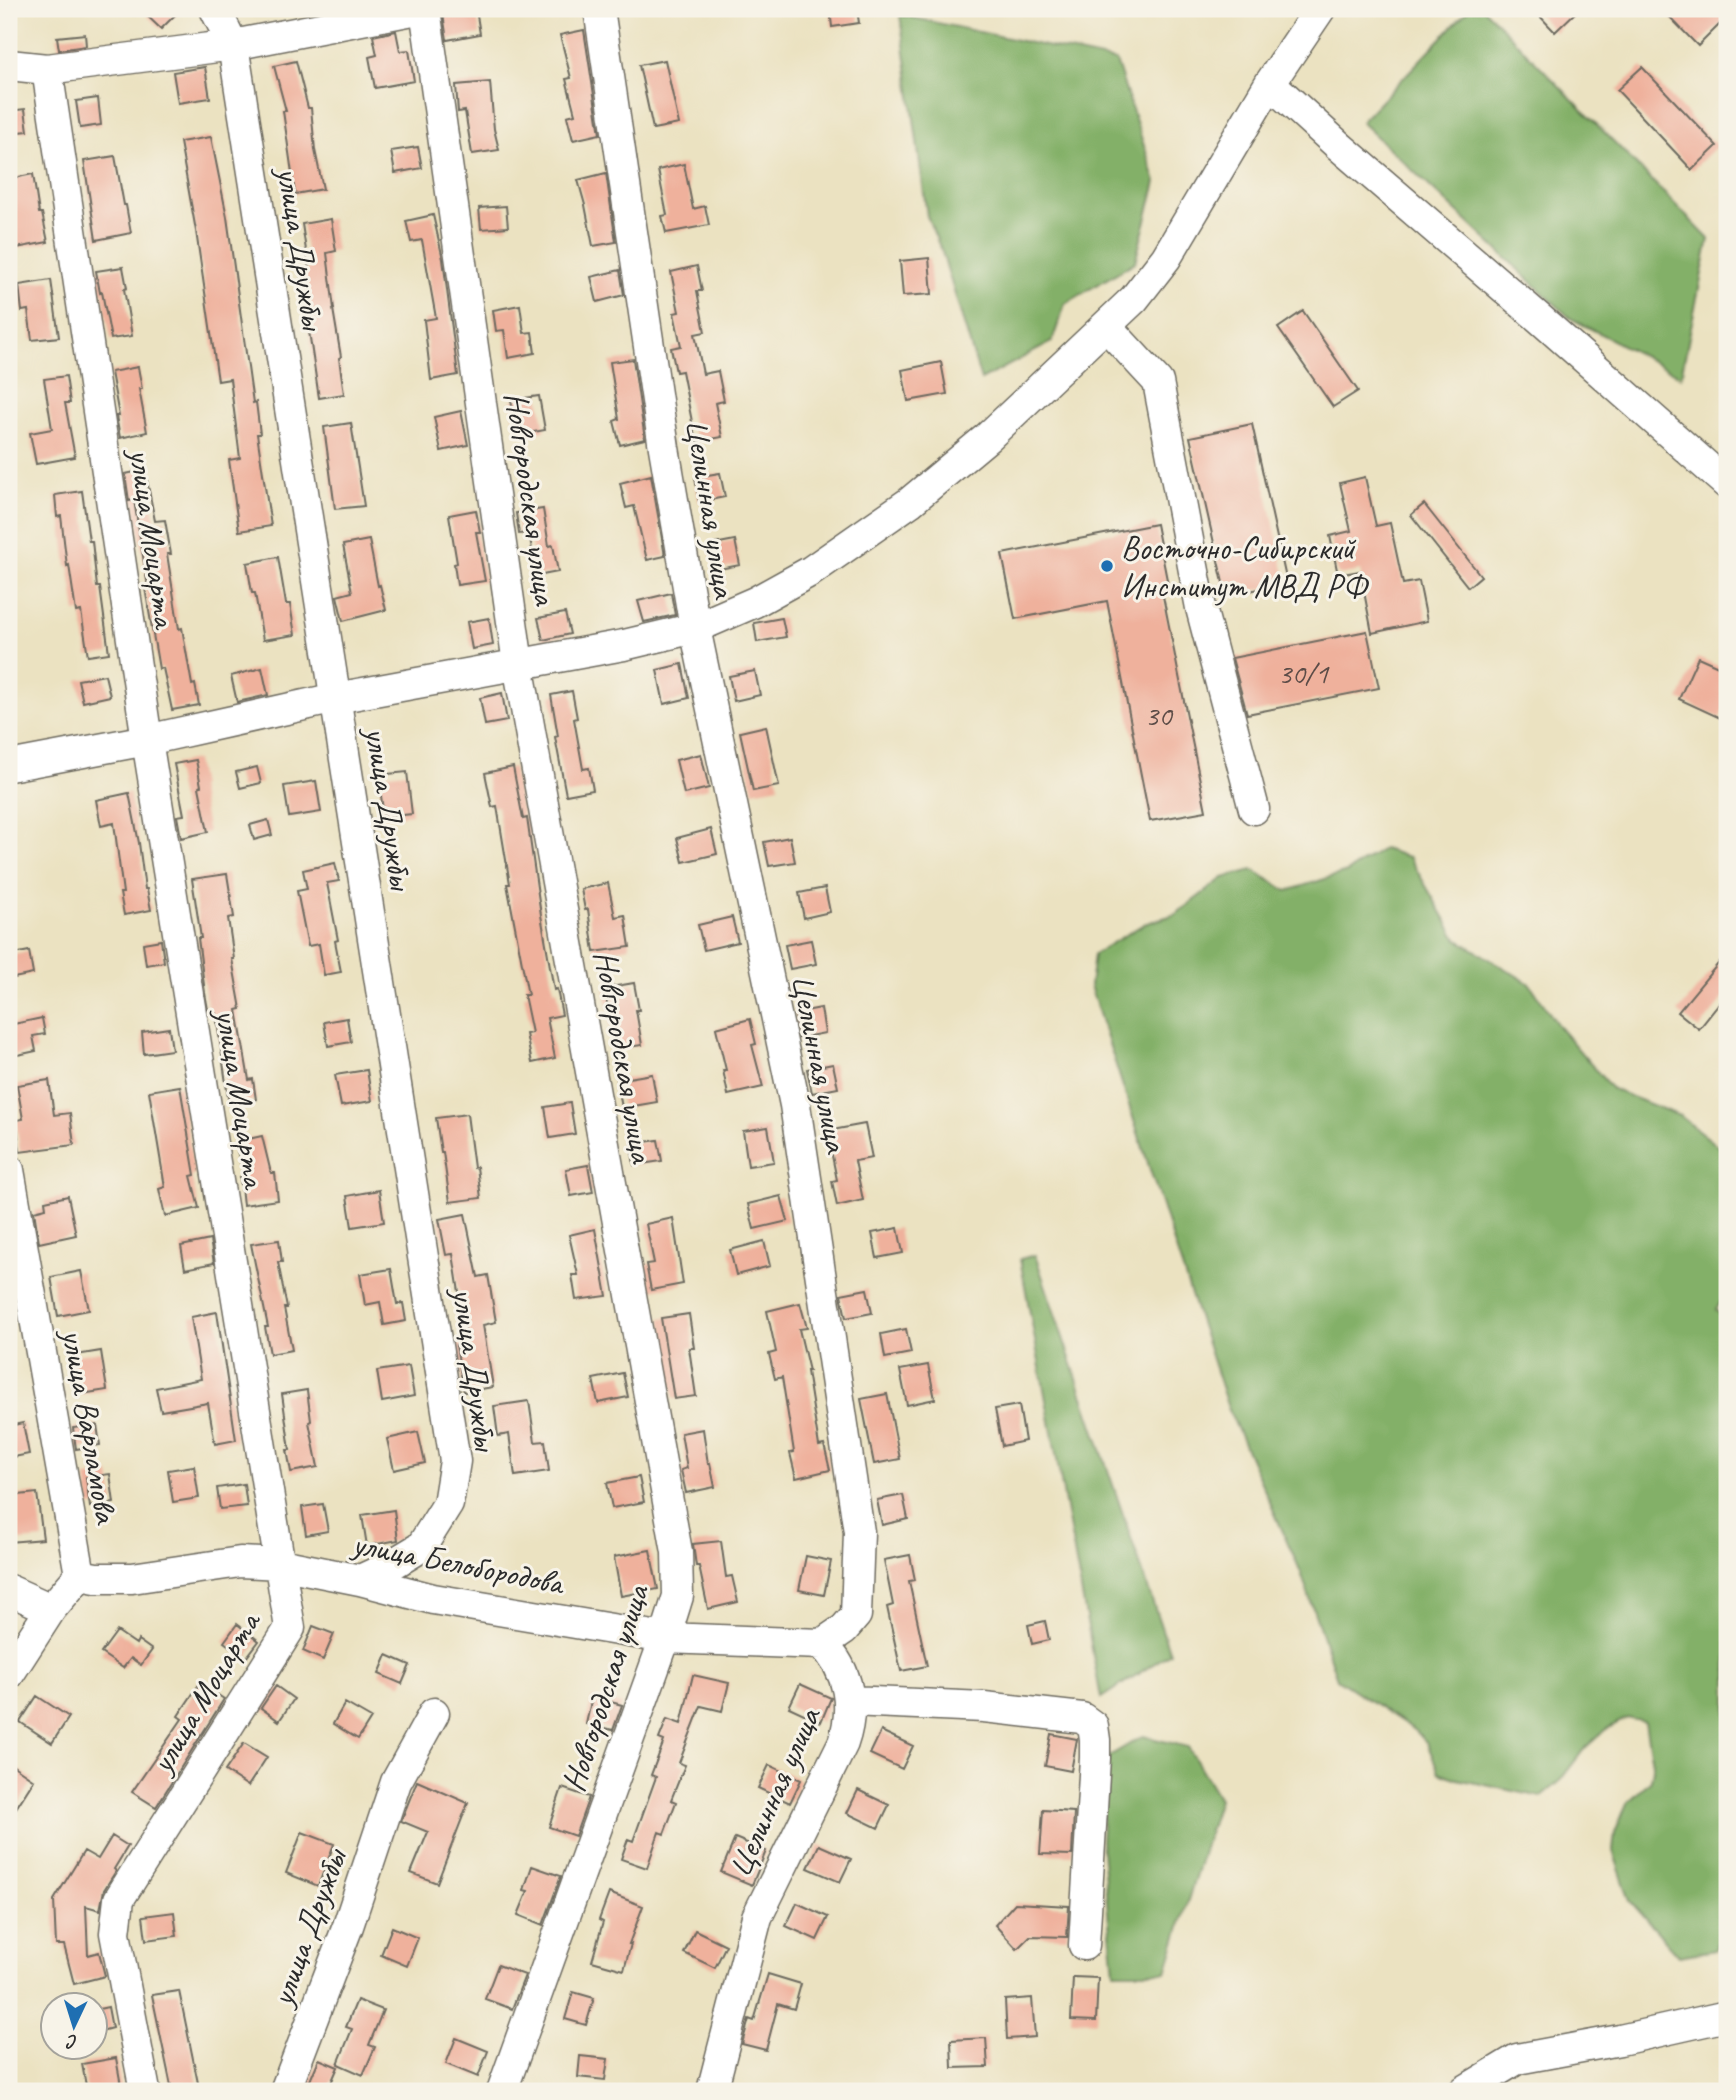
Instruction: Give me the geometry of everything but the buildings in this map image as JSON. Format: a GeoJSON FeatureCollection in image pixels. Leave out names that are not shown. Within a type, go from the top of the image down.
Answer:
{"type":"FeatureCollection","features":[{"type":"Feature","properties":{"kind":"street","name":"улица Дружбы"},"geometry":{"type":"LineString","coordinates":[[215,9],[233,45],[455,1461],[448,1504],[421,1547],[360,1580]]}},
{"type":"Feature","properties":{"kind":"street"},"geometry":{"type":"LineString","coordinates":[[9,65],[47,69],[233,45],[418,9]]}},
{"type":"Feature","properties":{"kind":"street","name":"Новгородская улица"},"geometry":{"type":"LineString","coordinates":[[425,9],[518,664],[677,1552],[678,1595],[665,1638],[502,2091]]}},
{"type":"Feature","properties":{"kind":"street","name":"Целинная улица"},"geometry":{"type":"LineString","coordinates":[[599,9],[664,448],[695,628],[795,1105],[859,1532],[856,1615],[844,1629],[822,1644],[843,1671],[850,1701],[849,1726],[757,1917],[712,2091]]}},
{"type":"Feature","properties":{"kind":"street"},"geometry":{"type":"LineString","coordinates":[[9,766],[146,740],[335,698],[624,645],[695,628],[755,602],[811,571],[910,502],[988,437],[1134,299],[1166,258],[1270,83],[1320,9]]}},
{"type":"Feature","properties":{"kind":"street","name":"улица Моцарта"},"geometry":{"type":"LineString","coordinates":[[47,69],[146,740],[290,1628],[119,1899],[115,1933],[145,2091]]}},
{"type":"Feature","properties":{"kind":"street"},"geometry":{"type":"LineString","coordinates":[[1270,83],[1727,484]]}},
{"type":"Feature","properties":{"kind":"street"},"geometry":{"type":"LineString","coordinates":[[1106,326],[1158,382],[1201,608],[1254,808]]}},
{"type":"Feature","properties":{"kind":"street","name":"улица Варламова"},"geometry":{"type":"LineString","coordinates":[[9,1170],[80,1574]]}},
{"type":"Feature","properties":{"kind":"street","name":"улица Белобородова"},"geometry":{"type":"LineString","coordinates":[[80,1574],[96,1578],[132,1578],[240,1562],[280,1564],[360,1580],[433,1599],[665,1638],[822,1644]]}},
{"type":"Feature","properties":{"kind":"street"},"geometry":{"type":"LineString","coordinates":[[9,1674],[51,1609],[80,1574]]}},
{"type":"Feature","properties":{"kind":"street"},"geometry":{"type":"LineString","coordinates":[[9,1590],[51,1609]]}},
{"type":"Feature","properties":{"kind":"street"},"geometry":{"type":"LineString","coordinates":[[850,1701],[984,1707],[1082,1718],[1093,1726],[1095,1758],[1084,1945]]}},
{"type":"Feature","properties":{"kind":"street","name":"улица Дружбы"},"geometry":{"type":"LineString","coordinates":[[285,2091],[348,1926],[396,1782],[434,1713]]}},
{"type":"Feature","properties":{"kind":"street"},"geometry":{"type":"LineString","coordinates":[[1464,2091],[1517,2059],[1727,2016]]}},
{"type":"Feature","properties":{"kind":"green space"},"geometry":{"type":"Polygon","coordinates":[[[1469,9],[1484,9],[1709,239],[1681,376],[1570,318],[1361,122],[1469,9]]]}},
{"type":"Feature","properties":{"kind":"green space"},"geometry":{"type":"Polygon","coordinates":[[[900,15],[1116,61],[1156,182],[1135,262],[1065,304],[1052,342],[981,380],[942,252],[927,216],[900,15]]]}},
{"type":"Feature","properties":{"kind":"green space"},"geometry":{"type":"Polygon","coordinates":[[[1383,849],[1409,857],[1457,939],[1530,984],[1559,1027],[1612,1089],[1680,1116],[1727,1153],[1727,1292],[1716,1310],[1727,1322],[1727,1924],[1722,1926],[1715,1950],[1679,1956],[1630,1901],[1613,1851],[1615,1833],[1627,1803],[1651,1780],[1653,1769],[1645,1722],[1627,1718],[1606,1729],[1585,1748],[1558,1783],[1541,1797],[1457,1779],[1439,1772],[1427,1743],[1416,1731],[1337,1679],[1300,1570],[1228,1408],[1090,986],[1094,954],[1144,924],[1176,914],[1223,878],[1253,870],[1287,891],[1347,872],[1383,849]]]}},
{"type":"Feature","properties":{"kind":"green space"},"geometry":{"type":"Polygon","coordinates":[[[1035,1255],[1170,1653],[1101,1698],[1020,1259],[1035,1255]]]}},
{"type":"Feature","properties":{"kind":"green space"},"geometry":{"type":"Polygon","coordinates":[[[1143,1736],[1188,1747],[1219,1799],[1166,1972],[1114,1972],[1101,1841],[1106,1758],[1143,1736]]]}},
{"type":"Feature","properties":{"kind":"place","name":"Восточно-Сибирский Институт МВД РФ"},"geometry":{"type":"Point","coordinates":[1107,566]}}]}
